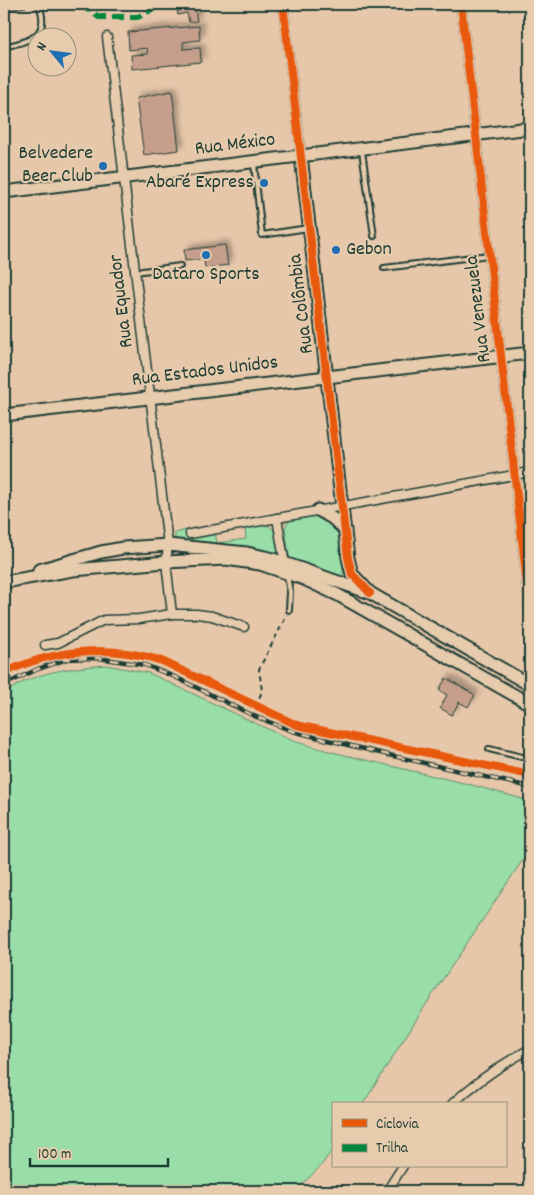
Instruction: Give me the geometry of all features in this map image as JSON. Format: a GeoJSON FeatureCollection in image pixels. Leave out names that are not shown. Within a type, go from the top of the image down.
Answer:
{"type":"FeatureCollection","features":[{"type":"Feature","properties":{"kind":"main road","name":"Rua México"},"geometry":{"type":"LineString","coordinates":[[4,192],[530,128]]}},
{"type":"Feature","properties":{"kind":"main road","name":"Rua Colômbia"},"geometry":{"type":"LineString","coordinates":[[301,156],[348,558],[352,574],[370,593]]}},
{"type":"Feature","properties":{"kind":"main road","name":"Rua Estados Unidos"},"geometry":{"type":"LineString","coordinates":[[4,415],[530,353]]}},
{"type":"Feature","properties":{"kind":"main road"},"geometry":{"type":"LineString","coordinates":[[318,510],[332,518],[345,530]]}},
{"type":"Feature","properties":{"kind":"main road"},"geometry":{"type":"LineString","coordinates":[[4,582],[59,563],[102,552],[145,546],[168,545],[247,553],[286,568],[370,593],[530,685]]}},
{"type":"Feature","properties":{"kind":"main road"},"geometry":{"type":"LineString","coordinates":[[4,582],[66,571],[166,562],[231,560],[286,568],[338,595],[530,704]]}},
{"type":"Feature","properties":{"kind":"street","name":"Rua Colômbia"},"geometry":{"type":"LineString","coordinates":[[283,4],[301,156]]}},
{"type":"Feature","properties":{"kind":"street","name":"Rua Venezuela"},"geometry":{"type":"LineString","coordinates":[[460,4],[530,610]]}},
{"type":"Feature","properties":{"kind":"street","name":"Rua Equador"},"geometry":{"type":"LineString","coordinates":[[107,37],[168,545],[166,562],[172,614]]}},
{"type":"Feature","properties":{"kind":"street"},"geometry":{"type":"LineString","coordinates":[[190,534],[530,472]]}},
{"type":"Feature","properties":{"kind":"street"},"geometry":{"type":"LineString","coordinates":[[519,509],[530,510]]}},
{"type":"Feature","properties":{"kind":"street"},"geometry":{"type":"LineString","coordinates":[[277,518],[286,568]]}},
{"type":"Feature","properties":{"kind":"street"},"geometry":{"type":"LineString","coordinates":[[45,645],[58,643],[104,620],[139,619],[172,614],[197,614],[212,616],[244,627]]}},
{"type":"Feature","properties":{"kind":"street"},"geometry":{"type":"LineString","coordinates":[[454,1102],[464,1092],[496,1069],[530,1048]]}},
{"type":"Feature","properties":{"kind":"street"},"geometry":{"type":"LineString","coordinates":[[387,1191],[402,1168]]}},
{"type":"Feature","properties":{"kind":"lane"},"geometry":{"type":"LineString","coordinates":[[4,47],[29,40],[38,34],[43,22],[40,4]]}},
{"type":"Feature","properties":{"kind":"lane"},"geometry":{"type":"LineString","coordinates":[[362,148],[374,236]]}},
{"type":"Feature","properties":{"kind":"lane"},"geometry":{"type":"LineString","coordinates":[[254,161],[262,234],[309,228]]}},
{"type":"Feature","properties":{"kind":"lane"},"geometry":{"type":"LineString","coordinates":[[384,268],[489,255]]}},
{"type":"Feature","properties":{"kind":"lane"},"geometry":{"type":"LineString","coordinates":[[135,272],[180,266]]}},
{"type":"Feature","properties":{"kind":"lane"},"geometry":{"type":"LineString","coordinates":[[286,568],[290,592],[289,610]]}},
{"type":"Feature","properties":{"kind":"lane"},"geometry":{"type":"LineString","coordinates":[[489,749],[530,759]]}},
{"type":"Feature","properties":{"kind":"path"},"geometry":{"type":"LineString","coordinates":[[247,702],[259,708],[262,691],[259,669],[289,610]]}},
{"type":"Feature","properties":{"kind":"green space"},"geometry":{"type":"Polygon","coordinates":[[[312,515],[327,520],[338,532],[344,581],[290,562],[285,528],[292,519],[312,515]]]}},
{"type":"Feature","properties":{"kind":"green space"},"geometry":{"type":"Polygon","coordinates":[[[265,524],[270,526],[275,534],[279,558],[175,541],[175,533],[186,530],[187,538],[215,533],[217,543],[246,539],[245,528],[265,524]]]}},
{"type":"Feature","properties":{"kind":"green space"},"geometry":{"type":"Polygon","coordinates":[[[106,665],[149,673],[293,741],[530,801],[530,849],[423,1009],[364,1102],[332,1102],[332,1150],[320,1167],[295,1191],[4,1191],[4,694],[27,680],[66,669],[106,665]]]}},
{"type":"Feature","properties":{"kind":"building"},"geometry":{"type":"Polygon","coordinates":[[[4,4],[26,4],[26,7],[4,11],[4,4]]]}},
{"type":"Feature","properties":{"kind":"building"},"geometry":{"type":"Polygon","coordinates":[[[194,5],[197,21],[189,22],[187,13],[178,15],[177,8],[194,5]]]}},
{"type":"Feature","properties":{"kind":"building"},"geometry":{"type":"Polygon","coordinates":[[[199,26],[200,40],[183,42],[183,49],[200,48],[201,62],[132,69],[131,55],[148,54],[147,48],[129,50],[128,32],[199,26]]]}},
{"type":"Feature","properties":{"kind":"building"},"geometry":{"type":"Polygon","coordinates":[[[172,91],[179,150],[144,155],[136,98],[172,91]]]}},
{"type":"Feature","properties":{"kind":"building","name":"Dataro Sports"},"geometry":{"type":"Polygon","coordinates":[[[225,245],[228,265],[205,268],[204,259],[185,261],[184,250],[225,245]]]}},
{"type":"Feature","properties":{"kind":"building"},"geometry":{"type":"Polygon","coordinates":[[[446,678],[475,695],[468,707],[459,702],[452,715],[440,708],[447,695],[439,690],[446,678]]]}},
{"type":"Feature","properties":{"kind":"railway"},"geometry":{"type":"LineString","coordinates":[[4,685],[38,669],[67,659],[98,658],[145,665],[175,677],[254,716],[292,731],[530,787]]}},
{"type":"Feature","properties":{"kind":"marked path"},"geometry":{"type":"LineString","coordinates":[[80,4],[99,17],[138,17],[161,4]]}},
{"type":"Feature","properties":{"kind":"cycle path"},"geometry":{"type":"LineString","coordinates":[[283,4],[348,558],[352,574],[370,593]]}},
{"type":"Feature","properties":{"kind":"cycle path"},"geometry":{"type":"LineString","coordinates":[[461,4],[530,610]]}},
{"type":"Feature","properties":{"kind":"cycle path"},"geometry":{"type":"LineString","coordinates":[[4,673],[23,665],[62,654],[102,651],[122,652],[162,661],[297,725],[530,775]]}},
{"type":"Feature","properties":{"kind":"place","name":"Belvedere Beer Club"},"geometry":{"type":"Point","coordinates":[103,166]}},
{"type":"Feature","properties":{"kind":"place","name":"Abaré Express"},"geometry":{"type":"Point","coordinates":[264,183]}},
{"type":"Feature","properties":{"kind":"place","name":"Gebon"},"geometry":{"type":"Point","coordinates":[336,250]}},
{"type":"Feature","properties":{"kind":"place","name":"Dataro Sports"},"geometry":{"type":"Point","coordinates":[206,255]}}]}
